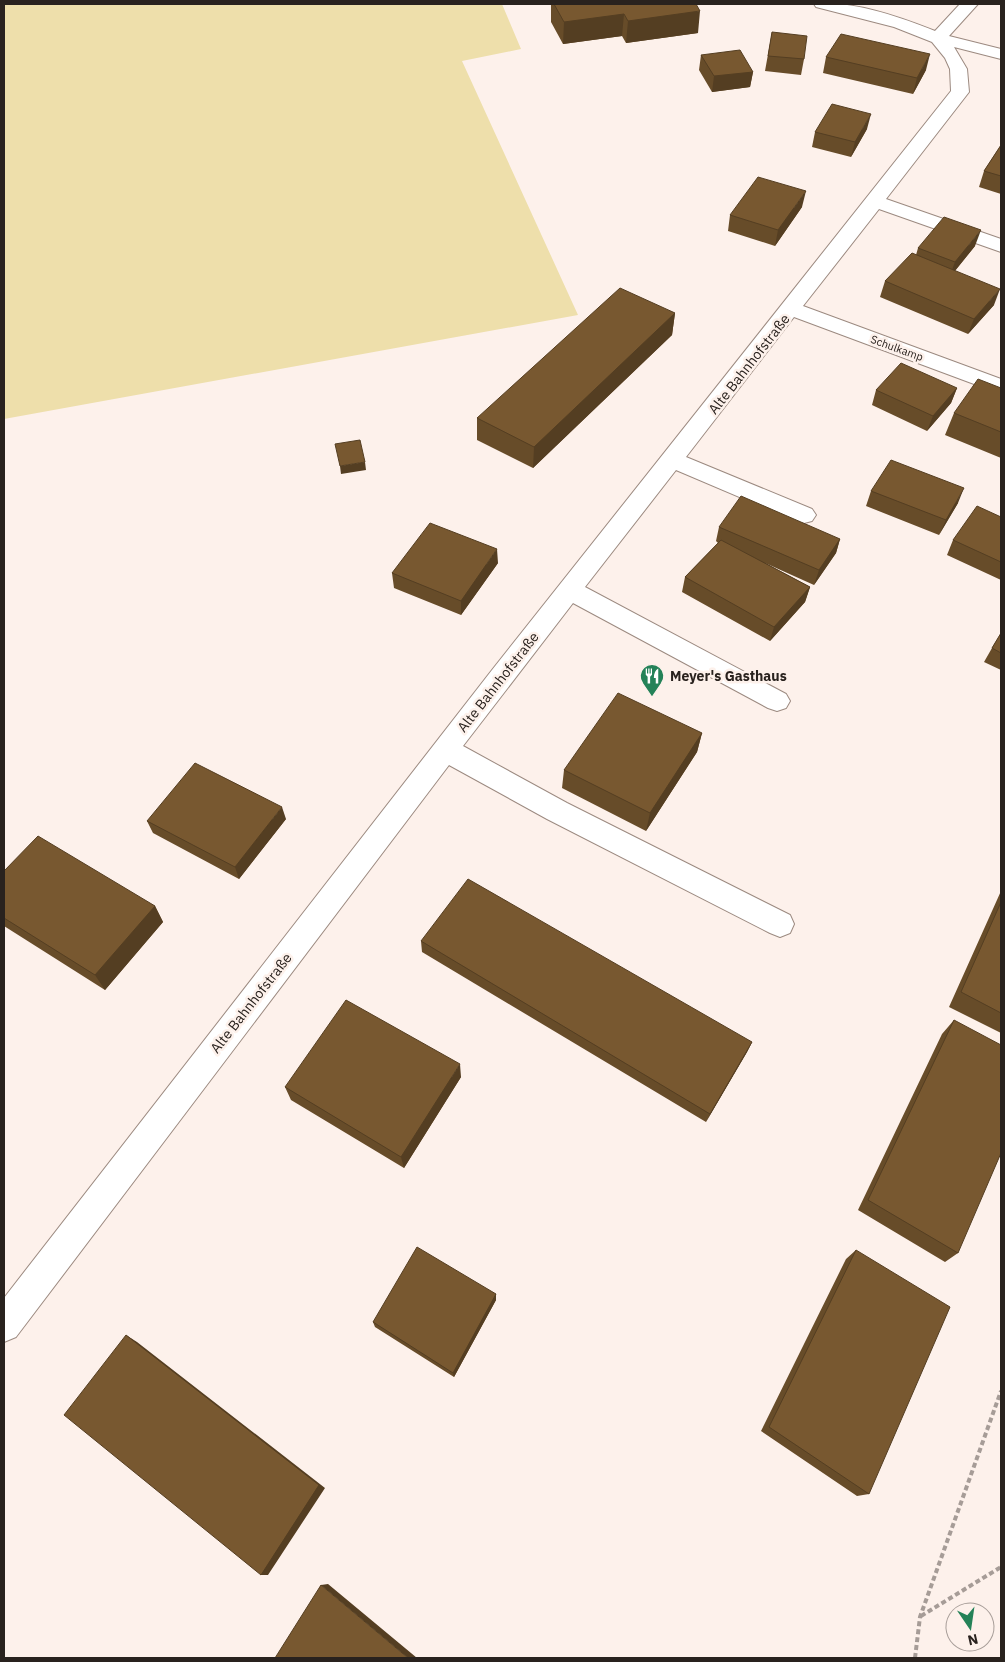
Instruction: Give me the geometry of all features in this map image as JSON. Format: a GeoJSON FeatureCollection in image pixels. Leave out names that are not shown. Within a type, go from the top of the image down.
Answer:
{"type":"FeatureCollection","features":[{"type":"Feature","properties":{"kind":"street"},"geometry":{"type":"LineString","coordinates":[[822,4],[900,23],[938,38],[1001,54]]}},
{"type":"Feature","properties":{"kind":"street"},"geometry":{"type":"LineString","coordinates":[[938,38],[957,15],[970,4]]}},
{"type":"Feature","properties":{"kind":"street","name":"Alte Bahnhofstraße"},"geometry":{"type":"LineString","coordinates":[[4,1325],[570,590],[792,309],[960,92],[962,76],[956,59],[938,38]]}},
{"type":"Feature","properties":{"kind":"street"},"geometry":{"type":"LineString","coordinates":[[875,201],[1001,246]]}},
{"type":"Feature","properties":{"kind":"street","name":"Schulkamp"},"geometry":{"type":"LineString","coordinates":[[792,309],[1001,387]]}},
{"type":"Feature","properties":{"kind":"street"},"geometry":{"type":"LineString","coordinates":[[673,460],[804,515]]}},
{"type":"Feature","properties":{"kind":"street"},"geometry":{"type":"LineString","coordinates":[[570,590],[776,701]]}},
{"type":"Feature","properties":{"kind":"street"},"geometry":{"type":"LineString","coordinates":[[446,750],[557,811],[780,924]]}},
{"type":"Feature","properties":{"kind":"path"},"geometry":{"type":"LineString","coordinates":[[915,1658],[920,1617],[1001,1391]]}},
{"type":"Feature","properties":{"kind":"path"},"geometry":{"type":"LineString","coordinates":[[920,1617],[1001,1567]]}},
{"type":"Feature","properties":{"kind":"shaded area"},"geometry":{"type":"Polygon","coordinates":[[[4,4],[502,4],[521,49],[462,61],[578,315],[4,419],[4,4]]]}},
{"type":"Feature","properties":{"kind":"building"},"geometry":{"type":"Polygon","coordinates":[[[554,4],[696,4],[700,11],[628,21],[624,14],[564,22],[554,4]]]}},
{"type":"Feature","properties":{"kind":"building"},"geometry":{"type":"Polygon","coordinates":[[[772,32],[807,36],[804,59],[768,56],[772,32]]]}},
{"type":"Feature","properties":{"kind":"building"},"geometry":{"type":"Polygon","coordinates":[[[841,34],[930,54],[917,78],[826,57],[841,34]]]}},
{"type":"Feature","properties":{"kind":"building"},"geometry":{"type":"Polygon","coordinates":[[[740,50],[753,72],[714,76],[701,55],[740,50]]]}},
{"type":"Feature","properties":{"kind":"building"},"geometry":{"type":"Polygon","coordinates":[[[832,104],[871,114],[855,142],[815,132],[832,104]]]}},
{"type":"Feature","properties":{"kind":"building"},"geometry":{"type":"Polygon","coordinates":[[[1001,145],[1001,176],[984,171],[1001,145]]]}},
{"type":"Feature","properties":{"kind":"building"},"geometry":{"type":"Polygon","coordinates":[[[758,177],[806,191],[778,230],[730,215],[758,177]]]}},
{"type":"Feature","properties":{"kind":"building"},"geometry":{"type":"Polygon","coordinates":[[[944,217],[981,230],[955,262],[918,248],[944,217]]]}},
{"type":"Feature","properties":{"kind":"building"},"geometry":{"type":"Polygon","coordinates":[[[912,253],[1000,289],[974,319],[885,281],[912,253]]]}},
{"type":"Feature","properties":{"kind":"building"},"geometry":{"type":"Polygon","coordinates":[[[620,288],[675,313],[534,447],[477,418],[620,288]]]}},
{"type":"Feature","properties":{"kind":"building"},"geometry":{"type":"Polygon","coordinates":[[[901,363],[957,388],[933,416],[876,390],[901,363]]]}},
{"type":"Feature","properties":{"kind":"building"},"geometry":{"type":"Polygon","coordinates":[[[978,379],[1001,388],[1001,432],[954,413],[978,379]]]}},
{"type":"Feature","properties":{"kind":"building"},"geometry":{"type":"Polygon","coordinates":[[[360,440],[365,462],[340,466],[335,444],[360,440]]]}},
{"type":"Feature","properties":{"kind":"building"},"geometry":{"type":"Polygon","coordinates":[[[891,460],[964,488],[946,520],[871,491],[891,460]]]}},
{"type":"Feature","properties":{"kind":"building"},"geometry":{"type":"Polygon","coordinates":[[[741,496],[840,539],[819,570],[719,527],[741,496]]]}},
{"type":"Feature","properties":{"kind":"building"},"geometry":{"type":"Polygon","coordinates":[[[977,506],[1001,517],[1001,562],[953,540],[977,506]]]}},
{"type":"Feature","properties":{"kind":"building"},"geometry":{"type":"Polygon","coordinates":[[[430,523],[497,549],[461,601],[392,573],[430,523]]]}},
{"type":"Feature","properties":{"kind":"building"},"geometry":{"type":"Polygon","coordinates":[[[721,540],[810,587],[774,627],[685,577],[721,540]]]}},
{"type":"Feature","properties":{"kind":"building"},"geometry":{"type":"Polygon","coordinates":[[[1001,633],[1001,653],[992,648],[1001,633]]]}},
{"type":"Feature","properties":{"kind":"building"},"geometry":{"type":"Polygon","coordinates":[[[618,693],[702,733],[650,813],[564,770],[618,693]]]}},
{"type":"Feature","properties":{"kind":"building"},"geometry":{"type":"Polygon","coordinates":[[[195,763],[282,807],[235,867],[147,821],[195,763]]]}},
{"type":"Feature","properties":{"kind":"building"},"geometry":{"type":"Polygon","coordinates":[[[38,836],[155,906],[95,975],[4,918],[4,871],[38,836]]]}},
{"type":"Feature","properties":{"kind":"building"},"geometry":{"type":"Polygon","coordinates":[[[468,879],[752,1042],[710,1114],[421,941],[468,879]]]}},
{"type":"Feature","properties":{"kind":"building"},"geometry":{"type":"Polygon","coordinates":[[[1001,902],[1001,1013],[961,992],[1001,902]]]}},
{"type":"Feature","properties":{"kind":"building"},"geometry":{"type":"Polygon","coordinates":[[[346,1000],[460,1064],[401,1157],[285,1087],[346,1000]]]}},
{"type":"Feature","properties":{"kind":"building"},"geometry":{"type":"Polygon","coordinates":[[[954,1020],[1001,1045],[1001,1153],[958,1253],[868,1200],[954,1020]]]}},
{"type":"Feature","properties":{"kind":"building"},"geometry":{"type":"Polygon","coordinates":[[[417,1247],[496,1294],[453,1373],[373,1322],[417,1247]]]}},
{"type":"Feature","properties":{"kind":"building"},"geometry":{"type":"Polygon","coordinates":[[[856,1250],[950,1307],[869,1494],[769,1427],[856,1250]]]}},
{"type":"Feature","properties":{"kind":"building"},"geometry":{"type":"Polygon","coordinates":[[[126,1335],[319,1485],[261,1575],[64,1415],[126,1335]]]}},
{"type":"Feature","properties":{"kind":"building"},"geometry":{"type":"Polygon","coordinates":[[[321,1585],[408,1658],[275,1658],[321,1585]]]}},
{"type":"Feature","properties":{"kind":"place","name":"Meyer's Gasthaus"},"geometry":{"type":"Point","coordinates":[652,697]}}]}
